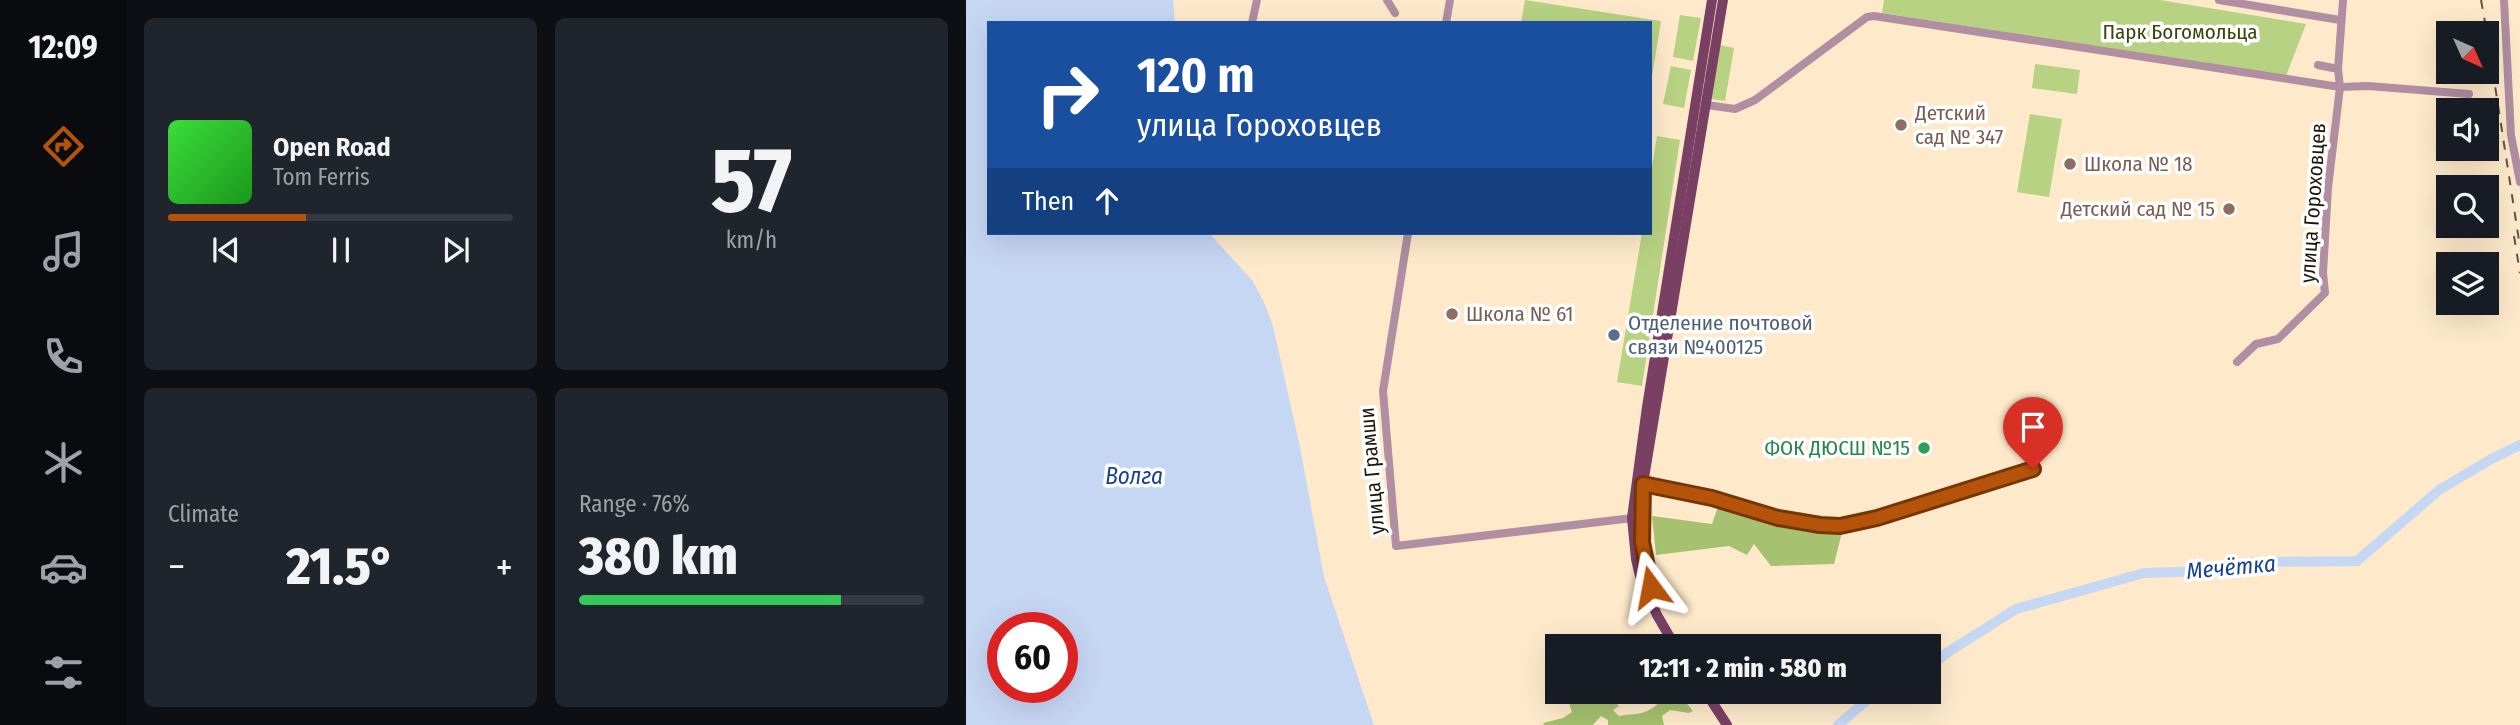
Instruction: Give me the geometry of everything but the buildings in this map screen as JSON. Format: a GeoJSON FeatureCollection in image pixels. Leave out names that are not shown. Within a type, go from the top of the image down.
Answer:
{"type":"FeatureCollection","features":[{"type":"Feature","properties":{"kind":"main road"},"geometry":{"type":"LineString","coordinates":[[1668,634],[1647,596],[1636,559],[1636,517],[1647,407],[1712,0]]}},
{"type":"Feature","properties":{"kind":"main road"},"geometry":{"type":"LineString","coordinates":[[1675,634],[1651,587],[1636,517],[1723,0]]}},
{"type":"Feature","properties":{"kind":"main road"},"geometry":{"type":"LineString","coordinates":[[1716,704],[1729,725]]}},
{"type":"Feature","properties":{"kind":"street"},"geometry":{"type":"LineString","coordinates":[[1252,21],[1257,0]]}},
{"type":"Feature","properties":{"kind":"street"},"geometry":{"type":"LineString","coordinates":[[1387,0],[1395,13]]}},
{"type":"Feature","properties":{"kind":"street"},"geometry":{"type":"LineString","coordinates":[[1446,21],[1450,0]]}},
{"type":"Feature","properties":{"kind":"street"},"geometry":{"type":"LineString","coordinates":[[2219,0],[2340,20]]}},
{"type":"Feature","properties":{"kind":"street","name":"улица Гороховцев"},"geometry":{"type":"LineString","coordinates":[[2237,362],[2256,344],[2278,339],[2325,293],[2323,273],[2328,188],[2340,87],[2338,69],[2343,0]]}},
{"type":"Feature","properties":{"kind":"street"},"geometry":{"type":"LineString","coordinates":[[2504,0],[2511,135],[2520,182]]}},
{"type":"Feature","properties":{"kind":"street"},"geometry":{"type":"LineString","coordinates":[[1707,105],[1735,109],[1755,100],[1867,17],[1874,16],[2340,87],[2368,86],[2469,94]]}},
{"type":"Feature","properties":{"kind":"street"},"geometry":{"type":"LineString","coordinates":[[2318,65],[2338,69]]}},
{"type":"Feature","properties":{"kind":"street"},"geometry":{"type":"LineString","coordinates":[[2511,135],[2520,130]]}},
{"type":"Feature","properties":{"kind":"street","name":"улица Грамши"},"geometry":{"type":"LineString","coordinates":[[1408,235],[1383,391],[1396,546],[1636,517]]}},
{"type":"Feature","properties":{"kind":"street"},"geometry":{"type":"LineString","coordinates":[[1643,484],[1712,498],[1778,518],[1840,526],[1877,518],[2033,469]]}},
{"type":"Feature","properties":{"kind":"green space"},"geometry":{"type":"Polygon","coordinates":[[[1525,0],[1661,21],[1652,77],[1652,21],[1521,21],[1525,0]]]}},
{"type":"Feature","properties":{"kind":"green space","name":"Парк Богомольца"},"geometry":{"type":"Polygon","coordinates":[[[1884,0],[2160,0],[2306,24],[2286,76],[1882,13],[1884,0]]]}},
{"type":"Feature","properties":{"kind":"green space"},"geometry":{"type":"Polygon","coordinates":[[[1680,15],[1701,18],[1693,61],[1673,57],[1680,15]]]}},
{"type":"Feature","properties":{"kind":"green space"},"geometry":{"type":"Polygon","coordinates":[[[1720,45],[1734,48],[1725,101],[1711,99],[1720,45]]]}},
{"type":"Feature","properties":{"kind":"green space"},"geometry":{"type":"Polygon","coordinates":[[[2035,64],[2080,70],[2077,94],[2032,88],[2035,64]]]}},
{"type":"Feature","properties":{"kind":"green space"},"geometry":{"type":"Polygon","coordinates":[[[1671,66],[1691,70],[1684,108],[1663,104],[1671,66]]]}},
{"type":"Feature","properties":{"kind":"green space"},"geometry":{"type":"Polygon","coordinates":[[[2030,114],[2062,119],[2049,197],[2017,192],[2030,114]]]}},
{"type":"Feature","properties":{"kind":"green space"},"geometry":{"type":"Polygon","coordinates":[[[1657,136],[1680,140],[1642,386],[1617,382],[1642,235],[1652,235],[1652,167],[1657,136]]]}},
{"type":"Feature","properties":{"kind":"green space"},"geometry":{"type":"Polygon","coordinates":[[[1718,507],[1795,528],[1842,532],[1834,564],[1771,566],[1754,544],[1747,555],[1729,546],[1656,555],[1652,516],[1712,524],[1718,507]]]}},
{"type":"Feature","properties":{"kind":"green space"},"geometry":{"type":"Polygon","coordinates":[[[1569,704],[1617,704],[1619,706],[1613,710],[1619,716],[1650,709],[1658,704],[1687,704],[1693,711],[1689,713],[1670,710],[1662,716],[1664,725],[1608,725],[1608,720],[1601,716],[1593,725],[1543,723],[1563,718],[1572,712],[1569,704]]]}},
{"type":"Feature","properties":{"kind":"water","name":"Волга"},"geometry":{"type":"Polygon","coordinates":[[[966,0],[1173,0],[1175,21],[987,21],[987,235],[1211,235],[1252,280],[1273,326],[1300,447],[1324,577],[1374,725],[966,725],[966,0]]]}},
{"type":"Feature","properties":{"kind":"waterway","name":"Мечётка"},"geometry":{"type":"LineString","coordinates":[[1941,658],[2016,609],[2144,573],[2208,571],[2251,562],[2357,561],[2439,490],[2520,445]]}},
{"type":"Feature","properties":{"kind":"waterway","name":"Мечётка"},"geometry":{"type":"LineString","coordinates":[[1838,725],[1863,704]]}},
{"type":"Feature","properties":{"kind":"railway"},"geometry":{"type":"LineString","coordinates":[[2481,0],[2485,21]]}},
{"type":"Feature","properties":{"kind":"railway"},"geometry":{"type":"LineString","coordinates":[[2495,84],[2520,247]]}},
{"type":"Feature","properties":{"kind":"railway"},"geometry":{"type":"LineString","coordinates":[[2514,236],[2520,273]]}},
{"type":"Feature","properties":{"kind":"place","name":"Детский сад № 347"},"geometry":{"type":"Point","coordinates":[1901,125]}},
{"type":"Feature","properties":{"kind":"place","name":"Школа № 18"},"geometry":{"type":"Point","coordinates":[2070,164]}},
{"type":"Feature","properties":{"kind":"place","name":"Детский сад № 15"},"geometry":{"type":"Point","coordinates":[2229,209]}},
{"type":"Feature","properties":{"kind":"place","name":"Школа № 61"},"geometry":{"type":"Point","coordinates":[1452,314]}},
{"type":"Feature","properties":{"kind":"place","name":"Отделение почтовой связи №400125"},"geometry":{"type":"Point","coordinates":[1614,335]}},
{"type":"Feature","properties":{"kind":"place","name":"ФОК ДЮСШ №15"},"geometry":{"type":"Point","coordinates":[1924,448]}},
{"type":"Feature","properties":{"kind":"route"},"geometry":{"type":"LineString","coordinates":[[1651,587],[1642,542],[1643,484],[1712,498],[1778,518],[1840,526],[1877,518],[2033,469]]}}]}
